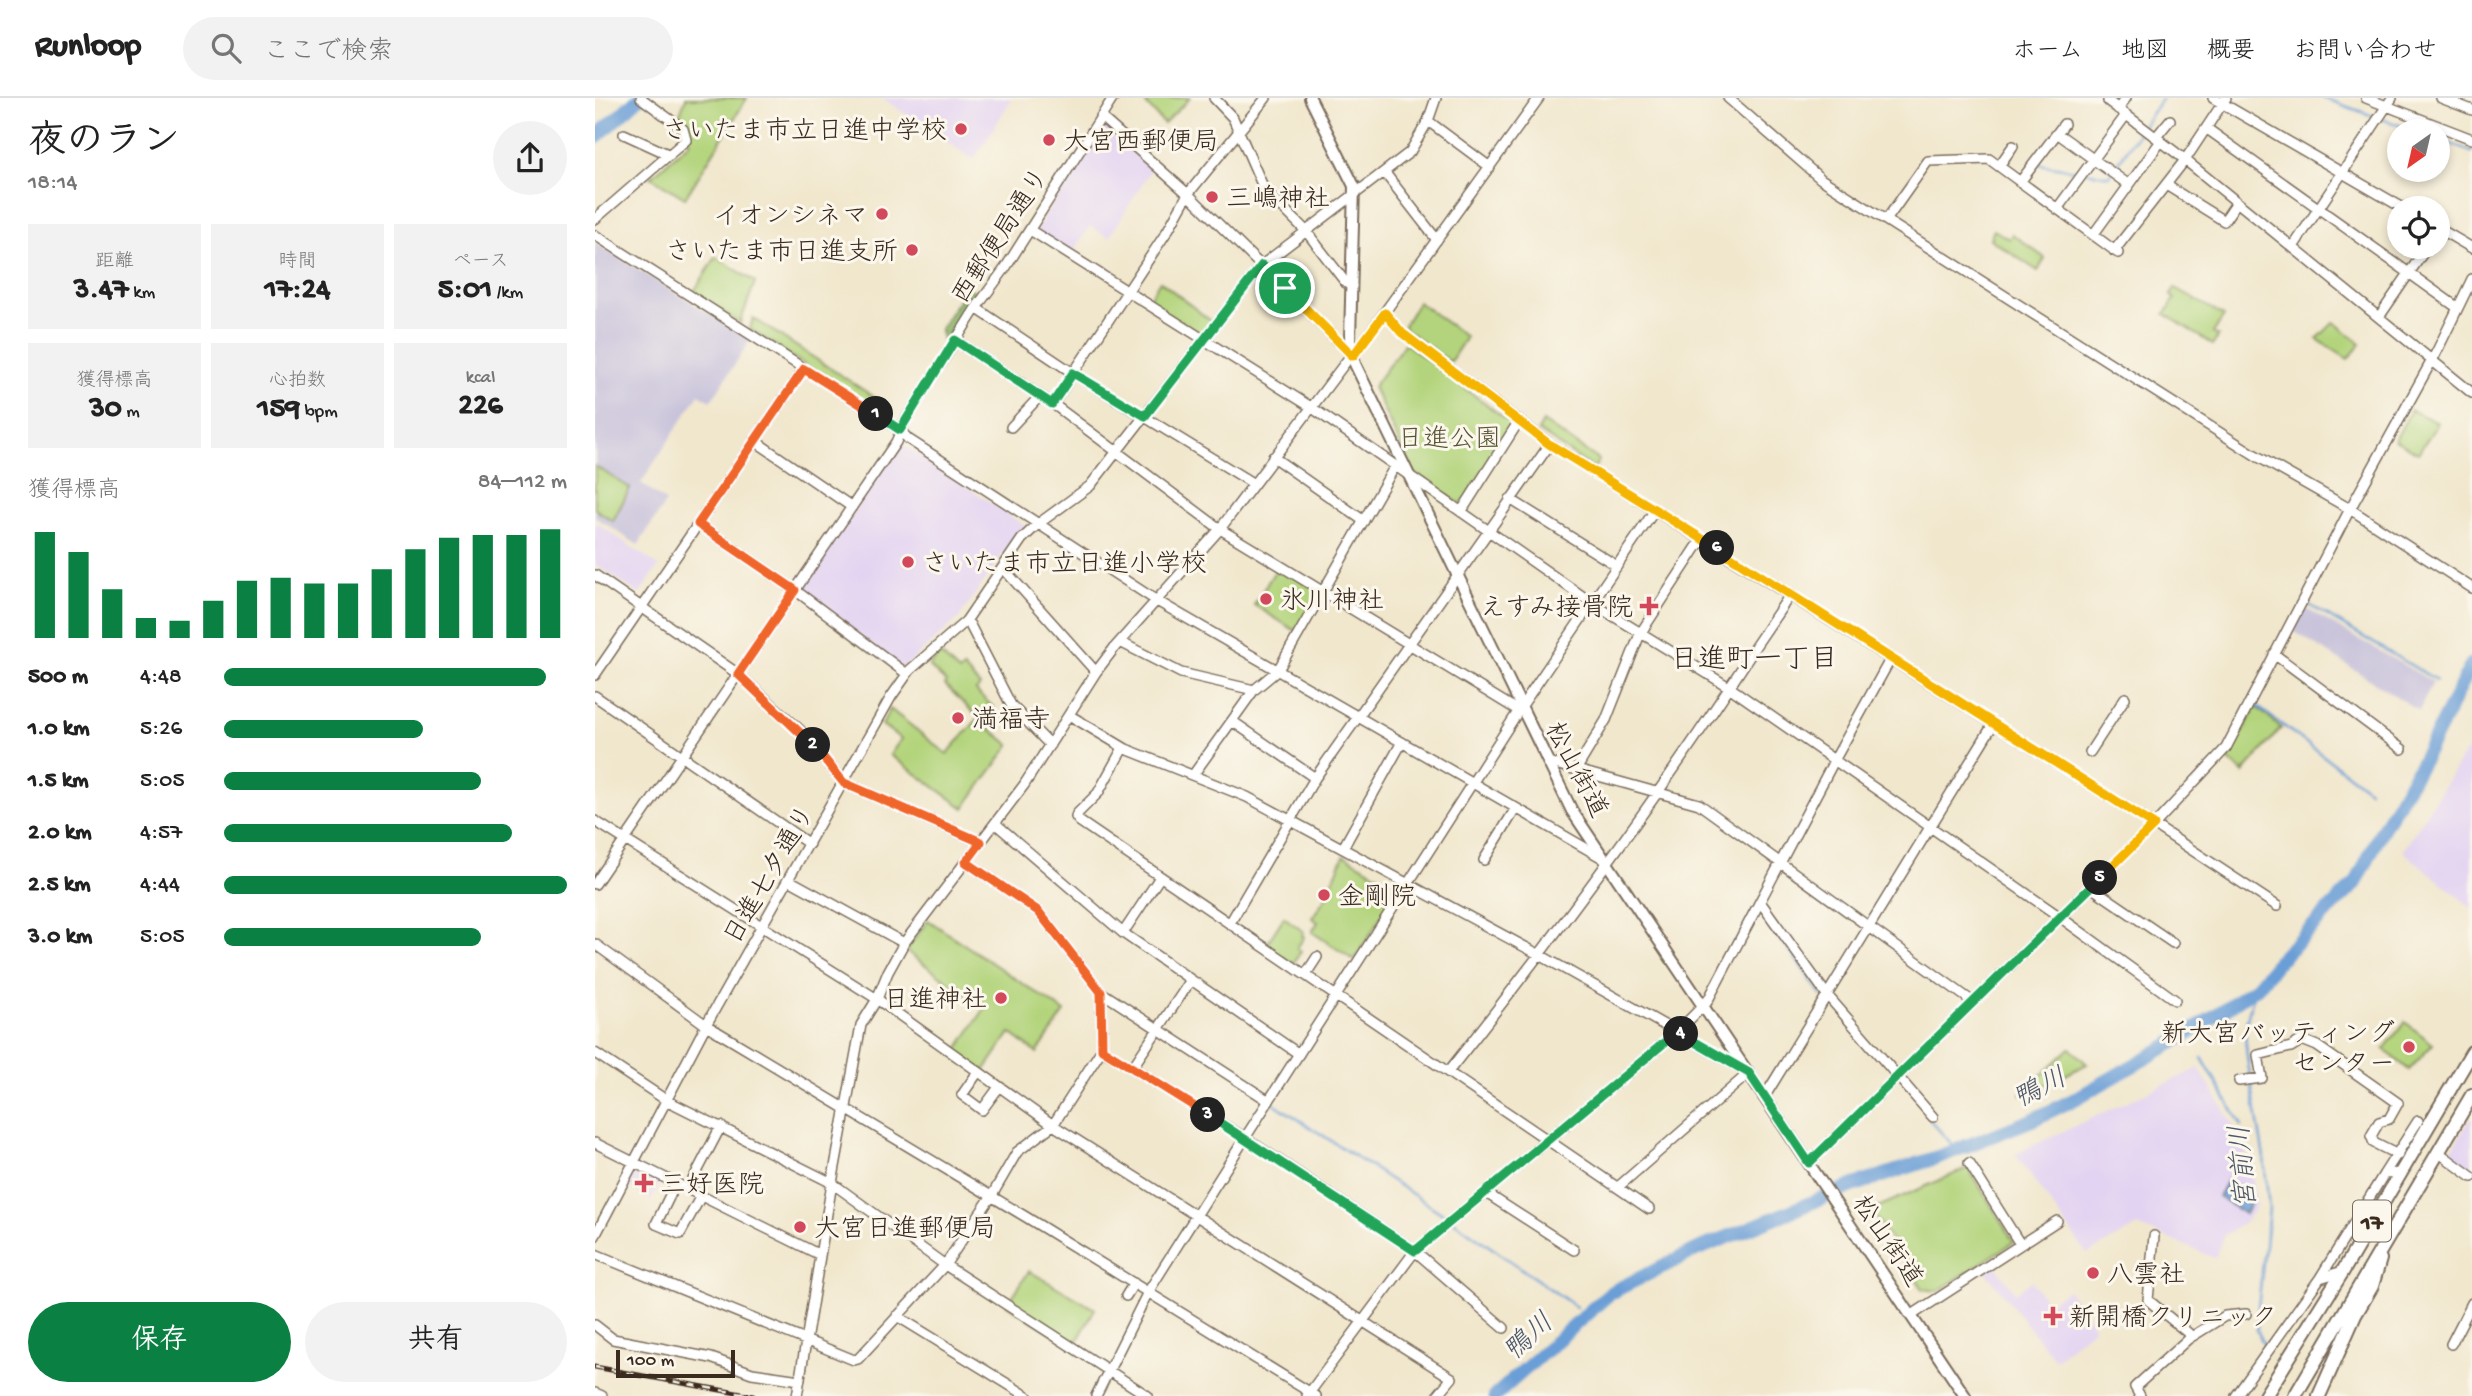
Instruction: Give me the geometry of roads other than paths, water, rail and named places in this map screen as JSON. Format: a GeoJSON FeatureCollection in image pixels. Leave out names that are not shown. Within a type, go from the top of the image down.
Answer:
{"type":"FeatureCollection","features":[{"type":"Feature","properties":{"kind":"highway","name":"17"},"geometry":{"type":"LineString","coordinates":[[2266,1393],[2343,1271],[2472,1052]]}},
{"type":"Feature","properties":{"kind":"highway","name":"17"},"geometry":{"type":"LineString","coordinates":[[2295,1396],[2472,1094]]}},
{"type":"Feature","properties":{"kind":"highway"},"geometry":{"type":"LineString","coordinates":[[2319,1396],[2355,1315],[2372,1286],[2388,1236]]}},
{"type":"Feature","properties":{"kind":"highway"},"geometry":{"type":"LineString","coordinates":[[2305,1396],[2329,1337]]}},
{"type":"Feature","properties":{"kind":"main road","name":"松山街道"},"geometry":{"type":"LineString","coordinates":[[1310,98],[1352,180],[1355,194],[1350,339],[1353,356],[1456,576],[1571,811],[1965,1396]]}},
{"type":"Feature","properties":{"kind":"street","name":"西郵便局通り"},"geometry":{"type":"LineString","coordinates":[[595,884],[896,442],[900,430],[975,308],[1006,267],[1112,98]]}},
{"type":"Feature","properties":{"kind":"street"},"geometry":{"type":"LineString","coordinates":[[1214,98],[1233,118],[1264,189],[1306,231],[1352,286]]}},
{"type":"Feature","properties":{"kind":"street"},"geometry":{"type":"LineString","coordinates":[[1052,404],[1168,230],[1188,194],[1266,98]]}},
{"type":"Feature","properties":{"kind":"street","name":"日進七夕通り"},"geometry":{"type":"LineString","coordinates":[[595,1236],[706,1025],[891,697],[907,674],[966,621],[1022,539],[1090,486],[1262,265],[1410,152],[1428,121],[1436,98]]}},
{"type":"Feature","properties":{"kind":"street"},"geometry":{"type":"LineString","coordinates":[[797,1396],[861,1025],[904,943],[996,824],[1096,672],[1220,529],[1347,359],[1353,356],[1385,313],[1539,98]]}},
{"type":"Feature","properties":{"kind":"street"},"geometry":{"type":"LineString","coordinates":[[1728,98],[1821,178],[2255,455],[2350,509],[2472,588]]}},
{"type":"Feature","properties":{"kind":"street"},"geometry":{"type":"LineString","coordinates":[[2109,98],[2108,101],[2159,139],[2472,393]]}},
{"type":"Feature","properties":{"kind":"street"},"geometry":{"type":"LineString","coordinates":[[2057,209],[2093,160],[2122,112],[2126,98]]}},
{"type":"Feature","properties":{"kind":"street"},"geometry":{"type":"LineString","coordinates":[[2366,98],[2389,102],[2472,139]]}},
{"type":"Feature","properties":{"kind":"street"},"geometry":{"type":"LineString","coordinates":[[2441,98],[2472,110]]}},
{"type":"Feature","properties":{"kind":"street"},"geometry":{"type":"LineString","coordinates":[[595,219],[687,141],[683,129],[642,99]]}},
{"type":"Feature","properties":{"kind":"street"},"geometry":{"type":"LineString","coordinates":[[1887,219],[1928,161],[1989,159],[2116,252],[2185,160],[2220,100],[2387,199]]}},
{"type":"Feature","properties":{"kind":"street"},"geometry":{"type":"LineString","coordinates":[[2293,247],[2389,102]]}},
{"type":"Feature","properties":{"kind":"street"},"geometry":{"type":"LineString","coordinates":[[1101,117],[1188,194],[1353,356]]}},
{"type":"Feature","properties":{"kind":"street"},"geometry":{"type":"LineString","coordinates":[[2093,235],[2171,120]]}},
{"type":"Feature","properties":{"kind":"street"},"geometry":{"type":"LineString","coordinates":[[1428,121],[1490,167]]}},
{"type":"Feature","properties":{"kind":"street"},"geometry":{"type":"LineString","coordinates":[[2019,182],[2064,124]]}},
{"type":"Feature","properties":{"kind":"street"},"geometry":{"type":"LineString","coordinates":[[2206,128],[2458,308]]}},
{"type":"Feature","properties":{"kind":"street"},"geometry":{"type":"LineString","coordinates":[[2057,133],[2129,185]]}},
{"type":"Feature","properties":{"kind":"street"},"geometry":{"type":"LineString","coordinates":[[624,134],[670,155]]}},
{"type":"Feature","properties":{"kind":"street"},"geometry":{"type":"LineString","coordinates":[[1999,166],[2013,146]]}},
{"type":"Feature","properties":{"kind":"street"},"geometry":{"type":"LineString","coordinates":[[1385,173],[1437,240]]}},
{"type":"Feature","properties":{"kind":"street"},"geometry":{"type":"LineString","coordinates":[[2166,185],[2224,221],[2237,202]]}},
{"type":"Feature","properties":{"kind":"street"},"geometry":{"type":"LineString","coordinates":[[1030,230],[1311,407],[1592,603],[1729,687],[2175,1000]]}},
{"type":"Feature","properties":{"kind":"street"},"geometry":{"type":"LineString","coordinates":[[595,235],[900,430],[908,439],[1157,601],[1603,860]]}},
{"type":"Feature","properties":{"kind":"street"},"geometry":{"type":"LineString","coordinates":[[2450,236],[2472,248]]}},
{"type":"Feature","properties":{"kind":"street"},"geometry":{"type":"LineString","coordinates":[[2379,317],[2418,259]]}},
{"type":"Feature","properties":{"kind":"street"},"geometry":{"type":"LineString","coordinates":[[1809,1163],[2154,825],[2223,751],[2472,279]]}},
{"type":"Feature","properties":{"kind":"street"},"geometry":{"type":"LineString","coordinates":[[975,308],[1073,373],[1254,484]]}},
{"type":"Feature","properties":{"kind":"street"},"geometry":{"type":"LineString","coordinates":[[1385,313],[1402,333],[1549,444],[1994,723],[2277,906]]}},
{"type":"Feature","properties":{"kind":"street"},"geometry":{"type":"LineString","coordinates":[[955,340],[1052,404],[1220,529],[1514,708],[1521,707]]}},
{"type":"Feature","properties":{"kind":"street"},"geometry":{"type":"LineString","coordinates":[[595,675],[804,369]]}},
{"type":"Feature","properties":{"kind":"street"},"geometry":{"type":"LineString","coordinates":[[1011,427],[1040,396]]}},
{"type":"Feature","properties":{"kind":"street"},"geometry":{"type":"LineString","coordinates":[[1461,512],[1519,421]]}},
{"type":"Feature","properties":{"kind":"street"},"geometry":{"type":"LineString","coordinates":[[755,441],[852,507]]}},
{"type":"Feature","properties":{"kind":"street"},"geometry":{"type":"LineString","coordinates":[[1230,923],[1315,778],[1549,444]]}},
{"type":"Feature","properties":{"kind":"street"},"geometry":{"type":"LineString","coordinates":[[1273,457],[1364,522]]}},
{"type":"Feature","properties":{"kind":"street"},"geometry":{"type":"LineString","coordinates":[[1193,775],[1254,690],[1278,670],[1395,466]]}},
{"type":"Feature","properties":{"kind":"street"},"geometry":{"type":"LineString","coordinates":[[1510,499],[1617,566]]}},
{"type":"Feature","properties":{"kind":"street"},"geometry":{"type":"LineString","coordinates":[[1096,1396],[1148,1292],[1245,1138],[1521,707],[1655,510]]}},
{"type":"Feature","properties":{"kind":"street"},"geometry":{"type":"LineString","coordinates":[[698,524],[795,590],[907,674]]}},
{"type":"Feature","properties":{"kind":"street"},"geometry":{"type":"LineString","coordinates":[[1576,770],[1606,720],[1640,634],[1703,539]]}},
{"type":"Feature","properties":{"kind":"street"},"geometry":{"type":"LineString","coordinates":[[1003,568],[1096,672]]}},
{"type":"Feature","properties":{"kind":"street"},"geometry":{"type":"LineString","coordinates":[[595,575],[738,674],[800,730],[844,783],[981,842]]}},
{"type":"Feature","properties":{"kind":"street"},"geometry":{"type":"LineString","coordinates":[[1448,1072],[1540,955],[1603,860],[1656,793],[1790,594]]}},
{"type":"Feature","properties":{"kind":"street"},"geometry":{"type":"LineString","coordinates":[[966,621],[1011,705],[1050,745]]}},
{"type":"Feature","properties":{"kind":"street"},"geometry":{"type":"LineString","coordinates":[[1120,642],[1181,673],[1254,690]]}},
{"type":"Feature","properties":{"kind":"street"},"geometry":{"type":"LineString","coordinates":[[2274,654],[2402,750]]}},
{"type":"Feature","properties":{"kind":"street"},"geometry":{"type":"LineString","coordinates":[[595,944],[706,1025],[1134,1283],[1311,1395],[1415,1251],[1677,1032],[1704,1005],[1891,658]]}},
{"type":"Feature","properties":{"kind":"street"},"geometry":{"type":"LineString","coordinates":[[595,696],[809,844]]}},
{"type":"Feature","properties":{"kind":"street"},"geometry":{"type":"LineString","coordinates":[[2090,752],[2125,698]]}},
{"type":"Feature","properties":{"kind":"street"},"geometry":{"type":"LineString","coordinates":[[1069,715],[1123,748],[1247,797],[1540,955],[1749,1073],[1618,1187]]}},
{"type":"Feature","properties":{"kind":"street"},"geometry":{"type":"LineString","coordinates":[[1232,721],[1315,778]]}},
{"type":"Feature","properties":{"kind":"street"},"geometry":{"type":"LineString","coordinates":[[1765,1096],[1994,723]]}},
{"type":"Feature","properties":{"kind":"street"},"geometry":{"type":"LineString","coordinates":[[1343,848],[1402,742]]}},
{"type":"Feature","properties":{"kind":"street"},"geometry":{"type":"LineString","coordinates":[[1123,748],[1098,793],[1076,817],[1649,1209]]}},
{"type":"Feature","properties":{"kind":"street"},"geometry":{"type":"LineString","coordinates":[[1548,762],[1699,804],[1973,1002]]}},
{"type":"Feature","properties":{"kind":"street"},"geometry":{"type":"LineString","coordinates":[[1484,860],[1516,808]]}},
{"type":"Feature","properties":{"kind":"street"},"geometry":{"type":"LineString","coordinates":[[595,821],[877,999],[1053,1125],[1452,1378],[1437,1396]]}},
{"type":"Feature","properties":{"kind":"street"},"geometry":{"type":"LineString","coordinates":[[996,824],[1123,933],[1299,1054]]}},
{"type":"Feature","properties":{"kind":"street"},"geometry":{"type":"LineString","coordinates":[[966,862],[1038,911],[1101,992],[1269,1101]]}},
{"type":"Feature","properties":{"kind":"street"},"geometry":{"type":"LineString","coordinates":[[1123,933],[1160,877]]}},
{"type":"Feature","properties":{"kind":"street"},"geometry":{"type":"LineString","coordinates":[[789,880],[904,943]]}},
{"type":"Feature","properties":{"kind":"street"},"geometry":{"type":"LineString","coordinates":[[2091,887],[2173,943]]}},
{"type":"Feature","properties":{"kind":"street"},"geometry":{"type":"LineString","coordinates":[[1761,903],[1827,995],[1933,1117]]}},
{"type":"Feature","properties":{"kind":"street"},"geometry":{"type":"LineString","coordinates":[[1306,974],[1317,957]]}},
{"type":"Feature","properties":{"kind":"street"},"geometry":{"type":"LineString","coordinates":[[1132,1068],[1191,980]]}},
{"type":"Feature","properties":{"kind":"street"},"geometry":{"type":"LineString","coordinates":[[595,1254],[854,1360],[858,1359],[945,1265],[992,1197],[1017,1152],[1053,1125],[1102,1049],[1101,992]]}},
{"type":"Feature","properties":{"kind":"street"},"geometry":{"type":"LineString","coordinates":[[2239,1081],[2262,1078],[2258,1055],[2291,1047],[2302,1040],[2317,1046],[2398,1103],[2389,1119],[2379,1122],[2371,1136],[2374,1143],[2398,1155]]}},
{"type":"Feature","properties":{"kind":"street"},"geometry":{"type":"LineString","coordinates":[[1102,1049],[1245,1138],[1415,1251],[1504,1328]]}},
{"type":"Feature","properties":{"kind":"street"},"geometry":{"type":"LineString","coordinates":[[595,1053],[666,1100],[832,1183],[945,1265],[1148,1396]]}},
{"type":"Feature","properties":{"kind":"street"},"geometry":{"type":"LineString","coordinates":[[978,1072],[962,1095],[982,1110],[999,1087]]}},
{"type":"Feature","properties":{"kind":"street"},"geometry":{"type":"LineString","coordinates":[[2236,1396],[2320,1278],[2418,1121]]}},
{"type":"Feature","properties":{"kind":"street"},"geometry":{"type":"LineString","coordinates":[[688,1189],[720,1126]]}},
{"type":"Feature","properties":{"kind":"street"},"geometry":{"type":"LineString","coordinates":[[595,1143],[820,1255]]}},
{"type":"Feature","properties":{"kind":"street"},"geometry":{"type":"LineString","coordinates":[[2438,1152],[2472,1177]]}},
{"type":"Feature","properties":{"kind":"street"},"geometry":{"type":"LineString","coordinates":[[1969,1163],[2020,1244]]}},
{"type":"Feature","properties":{"kind":"street"},"geometry":{"type":"LineString","coordinates":[[2384,1174],[2401,1173]]}},
{"type":"Feature","properties":{"kind":"street"},"geometry":{"type":"LineString","coordinates":[[676,1183],[656,1224],[680,1234],[701,1196]]}},
{"type":"Feature","properties":{"kind":"street"},"geometry":{"type":"LineString","coordinates":[[1486,1193],[1574,1250]]}},
{"type":"Feature","properties":{"kind":"street"},"geometry":{"type":"LineString","coordinates":[[1912,1315],[2057,1221]]}},
{"type":"Feature","properties":{"kind":"street"},"geometry":{"type":"LineString","coordinates":[[2154,1236],[2148,1300],[2188,1334],[2189,1339]]}},
{"type":"Feature","properties":{"kind":"street"},"geometry":{"type":"LineString","coordinates":[[2320,1278],[2343,1271]]}},
{"type":"Feature","properties":{"kind":"street"},"geometry":{"type":"LineString","coordinates":[[1126,1296],[1134,1283]]}},
{"type":"Feature","properties":{"kind":"street"},"geometry":{"type":"LineString","coordinates":[[2451,1344],[2472,1303]]}},
{"type":"Feature","properties":{"kind":"street"},"geometry":{"type":"LineString","coordinates":[[2138,1396],[2135,1387],[2189,1339],[2225,1316],[2246,1314]]}},
{"type":"Feature","properties":{"kind":"street"},"geometry":{"type":"LineString","coordinates":[[897,1316],[1027,1396]]}},
{"type":"Feature","properties":{"kind":"street"},"geometry":{"type":"LineString","coordinates":[[595,1325],[613,1339],[711,1357],[752,1373],[800,1380]]}},
{"type":"Feature","properties":{"kind":"street"},"geometry":{"type":"LineString","coordinates":[[595,1393],[602,1396]]}},
{"type":"Feature","properties":{"kind":"water"},"geometry":{"type":"Polygon","coordinates":[[[2227,1180],[2253,1198],[2245,1214],[2218,1197],[2227,1180]]]}},
{"type":"Feature","properties":{"kind":"waterway"},"geometry":{"type":"LineString","coordinates":[[595,138],[639,98]]}},
{"type":"Feature","properties":{"kind":"waterway"},"geometry":{"type":"LineString","coordinates":[[2087,172],[2109,176],[2162,98]]}},
{"type":"Feature","properties":{"kind":"waterway"},"geometry":{"type":"LineString","coordinates":[[2323,98],[2376,117]]}},
{"type":"Feature","properties":{"kind":"waterway"},"geometry":{"type":"LineString","coordinates":[[2382,119],[2387,121]]}},
{"type":"Feature","properties":{"kind":"waterway"},"geometry":{"type":"LineString","coordinates":[[2450,144],[2472,152]]}},
{"type":"Feature","properties":{"kind":"waterway"},"geometry":{"type":"LineString","coordinates":[[2039,164],[2080,171]]}},
{"type":"Feature","properties":{"kind":"waterway"},"geometry":{"type":"LineString","coordinates":[[2306,603],[2436,680]]}},
{"type":"Feature","properties":{"kind":"waterway","name":"鴨川"},"geometry":{"type":"LineString","coordinates":[[1495,1396],[1610,1293],[1696,1250],[1852,1186],[1941,1156],[2032,1120],[2075,1099],[2188,1034],[2257,987],[2280,959],[2356,883],[2472,664]]}},
{"type":"Feature","properties":{"kind":"waterway"},"geometry":{"type":"LineString","coordinates":[[2254,704],[2369,790]]}},
{"type":"Feature","properties":{"kind":"waterway"},"geometry":{"type":"LineString","coordinates":[[1761,911],[1822,996]]}},
{"type":"Feature","properties":{"kind":"waterway","name":"宮前川"},"geometry":{"type":"LineString","coordinates":[[2250,1075],[2246,1030],[2257,987]]}},
{"type":"Feature","properties":{"kind":"waterway"},"geometry":{"type":"LineString","coordinates":[[2202,1058],[2242,1126]]}},
{"type":"Feature","properties":{"kind":"waterway","name":"宮前川"},"geometry":{"type":"LineString","coordinates":[[2251,1082],[2264,1158],[2269,1209],[2257,1330],[2264,1345]]}},
{"type":"Feature","properties":{"kind":"waterway"},"geometry":{"type":"LineString","coordinates":[[1272,1102],[1452,1220],[1576,1307]]}},
{"type":"Feature","properties":{"kind":"waterway"},"geometry":{"type":"LineString","coordinates":[[1930,1120],[1957,1150]]}},
{"type":"Feature","properties":{"kind":"railway"},"geometry":{"type":"LineString","coordinates":[[595,1367],[753,1396]]}},
{"type":"Feature","properties":{"kind":"place","name":"さいたま市立日進中学校"},"geometry":{"type":"Point","coordinates":[961,129]}},
{"type":"Feature","properties":{"kind":"place","name":"大宮西郵便局"},"geometry":{"type":"Point","coordinates":[1049,140]}},
{"type":"Feature","properties":{"kind":"place","name":"三嶋神社"},"geometry":{"type":"Point","coordinates":[1212,197]}},
{"type":"Feature","properties":{"kind":"place","name":"イオンシネマ"},"geometry":{"type":"Point","coordinates":[882,214]}},
{"type":"Feature","properties":{"kind":"place","name":"さいたま市日進支所"},"geometry":{"type":"Point","coordinates":[912,250]}},
{"type":"Feature","properties":{"kind":"place","name":"さいたま市立日進小学校"},"geometry":{"type":"Point","coordinates":[908,562]}},
{"type":"Feature","properties":{"kind":"place","name":"氷川神社"},"geometry":{"type":"Point","coordinates":[1266,599]}},
{"type":"Feature","properties":{"kind":"place","name":"えすみ接骨院"},"geometry":{"type":"Point","coordinates":[1649,606]}},
{"type":"Feature","properties":{"kind":"place","name":"満福寺"},"geometry":{"type":"Point","coordinates":[958,718]}},
{"type":"Feature","properties":{"kind":"place","name":"金剛院"},"geometry":{"type":"Point","coordinates":[1324,895]}},
{"type":"Feature","properties":{"kind":"place","name":"日進神社"},"geometry":{"type":"Point","coordinates":[1001,998]}},
{"type":"Feature","properties":{"kind":"place","name":"新大宮バッティング センター"},"geometry":{"type":"Point","coordinates":[2409,1047]}},
{"type":"Feature","properties":{"kind":"place","name":"三好医院"},"geometry":{"type":"Point","coordinates":[644,1183]}},
{"type":"Feature","properties":{"kind":"place","name":"大宮日進郵便局"},"geometry":{"type":"Point","coordinates":[800,1227]}},
{"type":"Feature","properties":{"kind":"place","name":"八雲社"},"geometry":{"type":"Point","coordinates":[2093,1273]}},
{"type":"Feature","properties":{"kind":"place","name":"新開橋クリニック"},"geometry":{"type":"Point","coordinates":[2053,1316]}},
{"type":"Feature","properties":{"kind":"district","name":"日進町一丁目"},"geometry":{"type":"Point","coordinates":[1754,657]}},
{"type":"Feature","properties":{"kind":"park label","name":"日進公園"},"geometry":{"type":"Point","coordinates":[1449,437]}}]}
